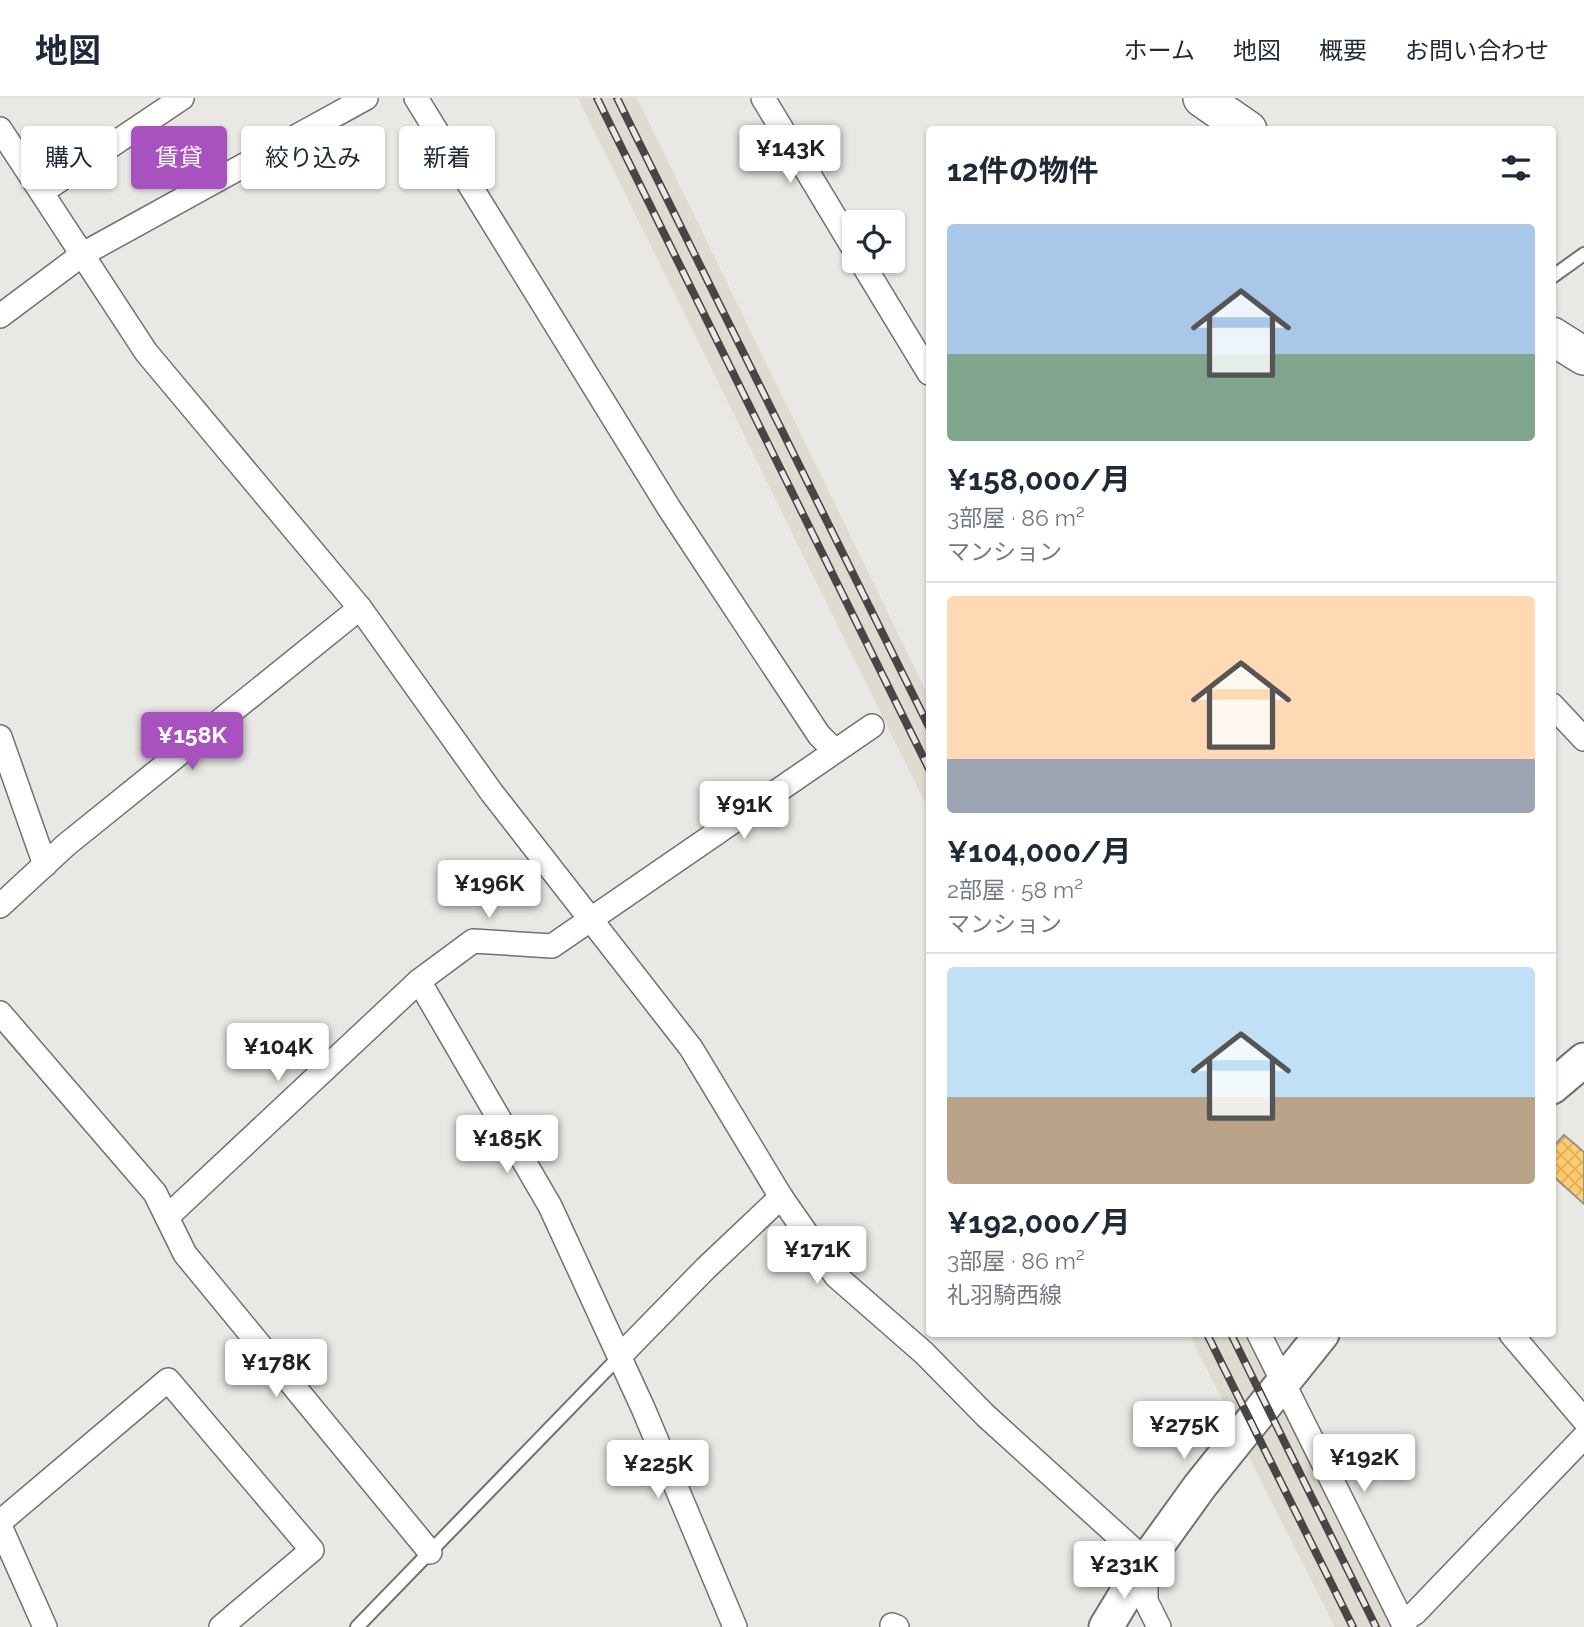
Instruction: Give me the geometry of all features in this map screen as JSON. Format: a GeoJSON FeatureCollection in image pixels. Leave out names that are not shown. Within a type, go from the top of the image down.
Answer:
{"type":"FeatureCollection","features":[{"type":"Feature","properties":{"kind":"main road"},"geometry":{"type":"LineString","coordinates":[[1202,98],[1242,126]]}},
{"type":"Feature","properties":{"kind":"main road"},"geometry":{"type":"LineString","coordinates":[[1556,338],[1584,356]]}},
{"type":"Feature","properties":{"kind":"main road"},"geometry":{"type":"LineString","coordinates":[[1556,1084],[1584,1060]]}},
{"type":"Feature","properties":{"kind":"main road"},"geometry":{"type":"LineString","coordinates":[[1106,1627],[1146,1561],[1200,1486],[1320,1337]]}},
{"type":"Feature","properties":{"kind":"street"},"geometry":{"type":"LineString","coordinates":[[42,192],[182,98]]}},
{"type":"Feature","properties":{"kind":"street"},"geometry":{"type":"LineString","coordinates":[[0,316],[83,254],[366,98]]}},
{"type":"Feature","properties":{"kind":"street"},"geometry":{"type":"LineString","coordinates":[[416,98],[669,508],[819,735],[835,751]]}},
{"type":"Feature","properties":{"kind":"street"},"geometry":{"type":"LineString","coordinates":[[763,98],[842,229]]}},
{"type":"Feature","properties":{"kind":"street"},"geometry":{"type":"LineString","coordinates":[[0,129],[146,352],[360,608],[492,793],[691,1048],[781,1197],[836,1276],[924,1353],[986,1416],[1146,1561],[1146,1601],[1159,1627]]}},
{"type":"Feature","properties":{"kind":"street"},"geometry":{"type":"LineString","coordinates":[[868,273],[926,368]]}},
{"type":"Feature","properties":{"kind":"street"},"geometry":{"type":"LineString","coordinates":[[0,906],[45,865],[360,608]]}},
{"type":"Feature","properties":{"kind":"street"},"geometry":{"type":"LineString","coordinates":[[1556,709],[1584,739]]}},
{"type":"Feature","properties":{"kind":"street"},"geometry":{"type":"LineString","coordinates":[[167,1217],[419,981],[473,941],[552,946],[872,726]]}},
{"type":"Feature","properties":{"kind":"street"},"geometry":{"type":"LineString","coordinates":[[0,737],[45,865]]}},
{"type":"Feature","properties":{"kind":"street"},"geometry":{"type":"LineString","coordinates":[[419,981],[550,1206],[643,1408],[734,1627]]}},
{"type":"Feature","properties":{"kind":"street"},"geometry":{"type":"LineString","coordinates":[[0,1013],[155,1193],[185,1254],[430,1552]]}},
{"type":"Feature","properties":{"kind":"street"},"geometry":{"type":"LineString","coordinates":[[620,1356],[706,1268],[781,1197]]}},
{"type":"Feature","properties":{"kind":"street"},"geometry":{"type":"LineString","coordinates":[[1261,1337],[1403,1624],[1584,1437]]}},
{"type":"Feature","properties":{"kind":"street"},"geometry":{"type":"LineString","coordinates":[[1514,1337],[1584,1420]]}},
{"type":"Feature","properties":{"kind":"street"},"geometry":{"type":"LineString","coordinates":[[45,1627],[0,1524],[167,1380],[312,1550],[221,1627]]}},
{"type":"Feature","properties":{"kind":"lane"},"geometry":{"type":"LineString","coordinates":[[1556,274],[1584,254]]}},
{"type":"Feature","properties":{"kind":"lane"},"geometry":{"type":"LineString","coordinates":[[357,1627],[620,1356]]}},
{"type":"Feature","properties":{"kind":"shaded area"},"geometry":{"type":"Polygon","coordinates":[[[578,98],[637,98],[926,691],[926,805],[578,98]]]}},
{"type":"Feature","properties":{"kind":"shaded area"},"geometry":{"type":"Polygon","coordinates":[[[1191,1337],[1250,1337],[1268,1372],[1233,1421],[1191,1337]]]}},
{"type":"Feature","properties":{"kind":"shaded area"},"geometry":{"type":"Polygon","coordinates":[[[1285,1406],[1395,1627],[1335,1627],[1247,1453],[1285,1406]]]}},
{"type":"Feature","properties":{"kind":"building"},"geometry":{"type":"Polygon","coordinates":[[[1564,1135],[1584,1152],[1584,1204],[1556,1179],[1556,1144],[1564,1135]]]}},
{"type":"Feature","properties":{"kind":"railway"},"geometry":{"type":"LineString","coordinates":[[597,98],[926,763]]}},
{"type":"Feature","properties":{"kind":"railway"},"geometry":{"type":"LineString","coordinates":[[617,98],[926,721]]}},
{"type":"Feature","properties":{"kind":"railway"},"geometry":{"type":"LineString","coordinates":[[1208,1337],[1353,1627]]}},
{"type":"Feature","properties":{"kind":"railway"},"geometry":{"type":"LineString","coordinates":[[1232,1337],[1376,1627]]}}]}
